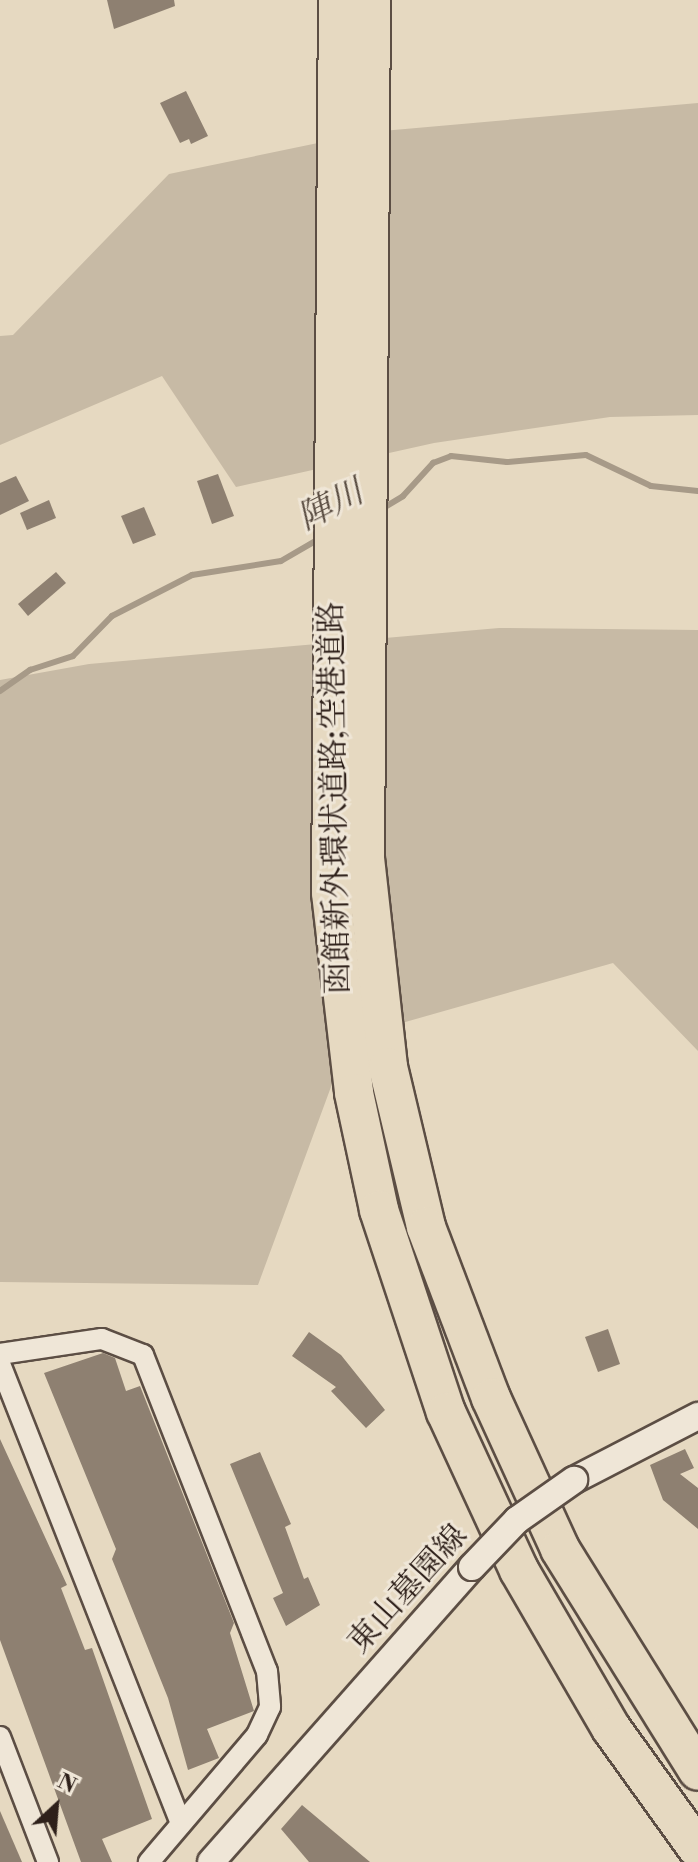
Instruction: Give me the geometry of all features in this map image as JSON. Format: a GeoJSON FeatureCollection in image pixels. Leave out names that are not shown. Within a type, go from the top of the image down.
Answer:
{"type":"FeatureCollection","features":[{"type":"Feature","properties":{"kind":"highway","name":"函館新外環状道路;空港道路"},"geometry":{"type":"LineString","coordinates":[[338,0],[350,276],[347,690],[331,893],[340,1007],[379,1210],[446,1412],[519,1570],[611,1728],[698,1849]]}},
{"type":"Feature","properties":{"kind":"highway","name":"函館新外環状道路;空港道路"},"geometry":{"type":"LineString","coordinates":[[350,276],[371,0]]}},
{"type":"Feature","properties":{"kind":"highway","name":"函館新外環状道路;空港道路"},"geometry":{"type":"LineString","coordinates":[[347,690],[384,1037],[426,1227],[491,1398],[560,1549],[698,1771]]}},
{"type":"Feature","properties":{"kind":"street"},"geometry":{"type":"LineString","coordinates":[[0,1354],[102,1339],[143,1355],[267,1671],[271,1690],[265,1721],[149,1862]]}},
{"type":"Feature","properties":{"kind":"street"},"geometry":{"type":"LineString","coordinates":[[0,1364],[181,1824]]}},
{"type":"Feature","properties":{"kind":"street","name":"東山墓園線"},"geometry":{"type":"LineString","coordinates":[[211,1862],[517,1520],[574,1480],[698,1416]]}},
{"type":"Feature","properties":{"kind":"street"},"geometry":{"type":"LineString","coordinates":[[0,1737],[48,1862]]}},
{"type":"Feature","properties":{"kind":"shaded area"},"geometry":{"type":"Polygon","coordinates":[[[698,103],[698,415],[610,417],[434,443],[236,487],[162,376],[0,445],[0,336],[13,335],[169,174],[371,132],[698,103]]]}},
{"type":"Feature","properties":{"kind":"shaded area"},"geometry":{"type":"Polygon","coordinates":[[[499,628],[698,630],[698,1051],[613,963],[349,1038],[258,1285],[0,1282],[0,680],[89,664],[499,628]]]}},
{"type":"Feature","properties":{"kind":"building"},"geometry":{"type":"Polygon","coordinates":[[[107,0],[174,0],[175,6],[114,29],[107,0]]]}},
{"type":"Feature","properties":{"kind":"building"},"geometry":{"type":"Polygon","coordinates":[[[186,91],[208,136],[191,144],[189,139],[180,143],[160,103],[186,91]]]}},
{"type":"Feature","properties":{"kind":"building"},"geometry":{"type":"Polygon","coordinates":[[[218,474],[234,516],[212,524],[197,481],[218,474]]]}},
{"type":"Feature","properties":{"kind":"building"},"geometry":{"type":"Polygon","coordinates":[[[16,476],[29,501],[0,515],[0,483],[16,476]]]}},
{"type":"Feature","properties":{"kind":"building"},"geometry":{"type":"Polygon","coordinates":[[[49,500],[56,518],[27,530],[20,513],[49,500]]]}},
{"type":"Feature","properties":{"kind":"building"},"geometry":{"type":"Polygon","coordinates":[[[144,507],[156,535],[133,544],[121,516],[144,507]]]}},
{"type":"Feature","properties":{"kind":"building"},"geometry":{"type":"Polygon","coordinates":[[[56,572],[66,583],[28,616],[18,604],[56,572]]]}},
{"type":"Feature","properties":{"kind":"building"},"geometry":{"type":"Polygon","coordinates":[[[608,1329],[620,1364],[598,1372],[585,1337],[608,1329]]]}},
{"type":"Feature","properties":{"kind":"building"},"geometry":{"type":"Polygon","coordinates":[[[309,1332],[341,1355],[385,1410],[366,1428],[331,1391],[336,1387],[292,1356],[309,1332]]]}},
{"type":"Feature","properties":{"kind":"building"},"geometry":{"type":"Polygon","coordinates":[[[103,1353],[115,1358],[126,1391],[140,1386],[234,1623],[230,1633],[254,1711],[207,1729],[219,1758],[188,1770],[168,1698],[112,1559],[116,1549],[44,1373],[103,1353]]]}},
{"type":"Feature","properties":{"kind":"building"},"geometry":{"type":"Polygon","coordinates":[[[0,1439],[67,1585],[61,1588],[85,1650],[92,1648],[152,1819],[102,1839],[112,1862],[81,1862],[0,1640],[0,1439]]]}},
{"type":"Feature","properties":{"kind":"building"},"geometry":{"type":"Polygon","coordinates":[[[685,1449],[694,1468],[680,1474],[698,1488],[698,1529],[663,1500],[650,1465],[685,1449]]]}},
{"type":"Feature","properties":{"kind":"building"},"geometry":{"type":"Polygon","coordinates":[[[260,1452],[291,1524],[285,1527],[304,1579],[308,1577],[320,1605],[286,1626],[273,1598],[283,1593],[230,1464],[260,1452]]]}},
{"type":"Feature","properties":{"kind":"building"},"geometry":{"type":"Polygon","coordinates":[[[302,1805],[370,1862],[309,1862],[281,1829],[302,1805]]]}},
{"type":"Feature","properties":{"kind":"building"},"geometry":{"type":"Polygon","coordinates":[[[0,1811],[22,1862],[0,1862],[0,1811]]]}},
{"type":"Feature","properties":{"kind":"waterway","name":"陣川"},"geometry":{"type":"LineString","coordinates":[[380,510],[403,496],[433,463],[451,456],[507,462],[586,455],[651,486],[698,491]]}},
{"type":"Feature","properties":{"kind":"waterway","name":"陣川"},"geometry":{"type":"LineString","coordinates":[[0,691],[30,670],[73,656],[112,616],[192,575],[281,561],[319,539]]}}]}
